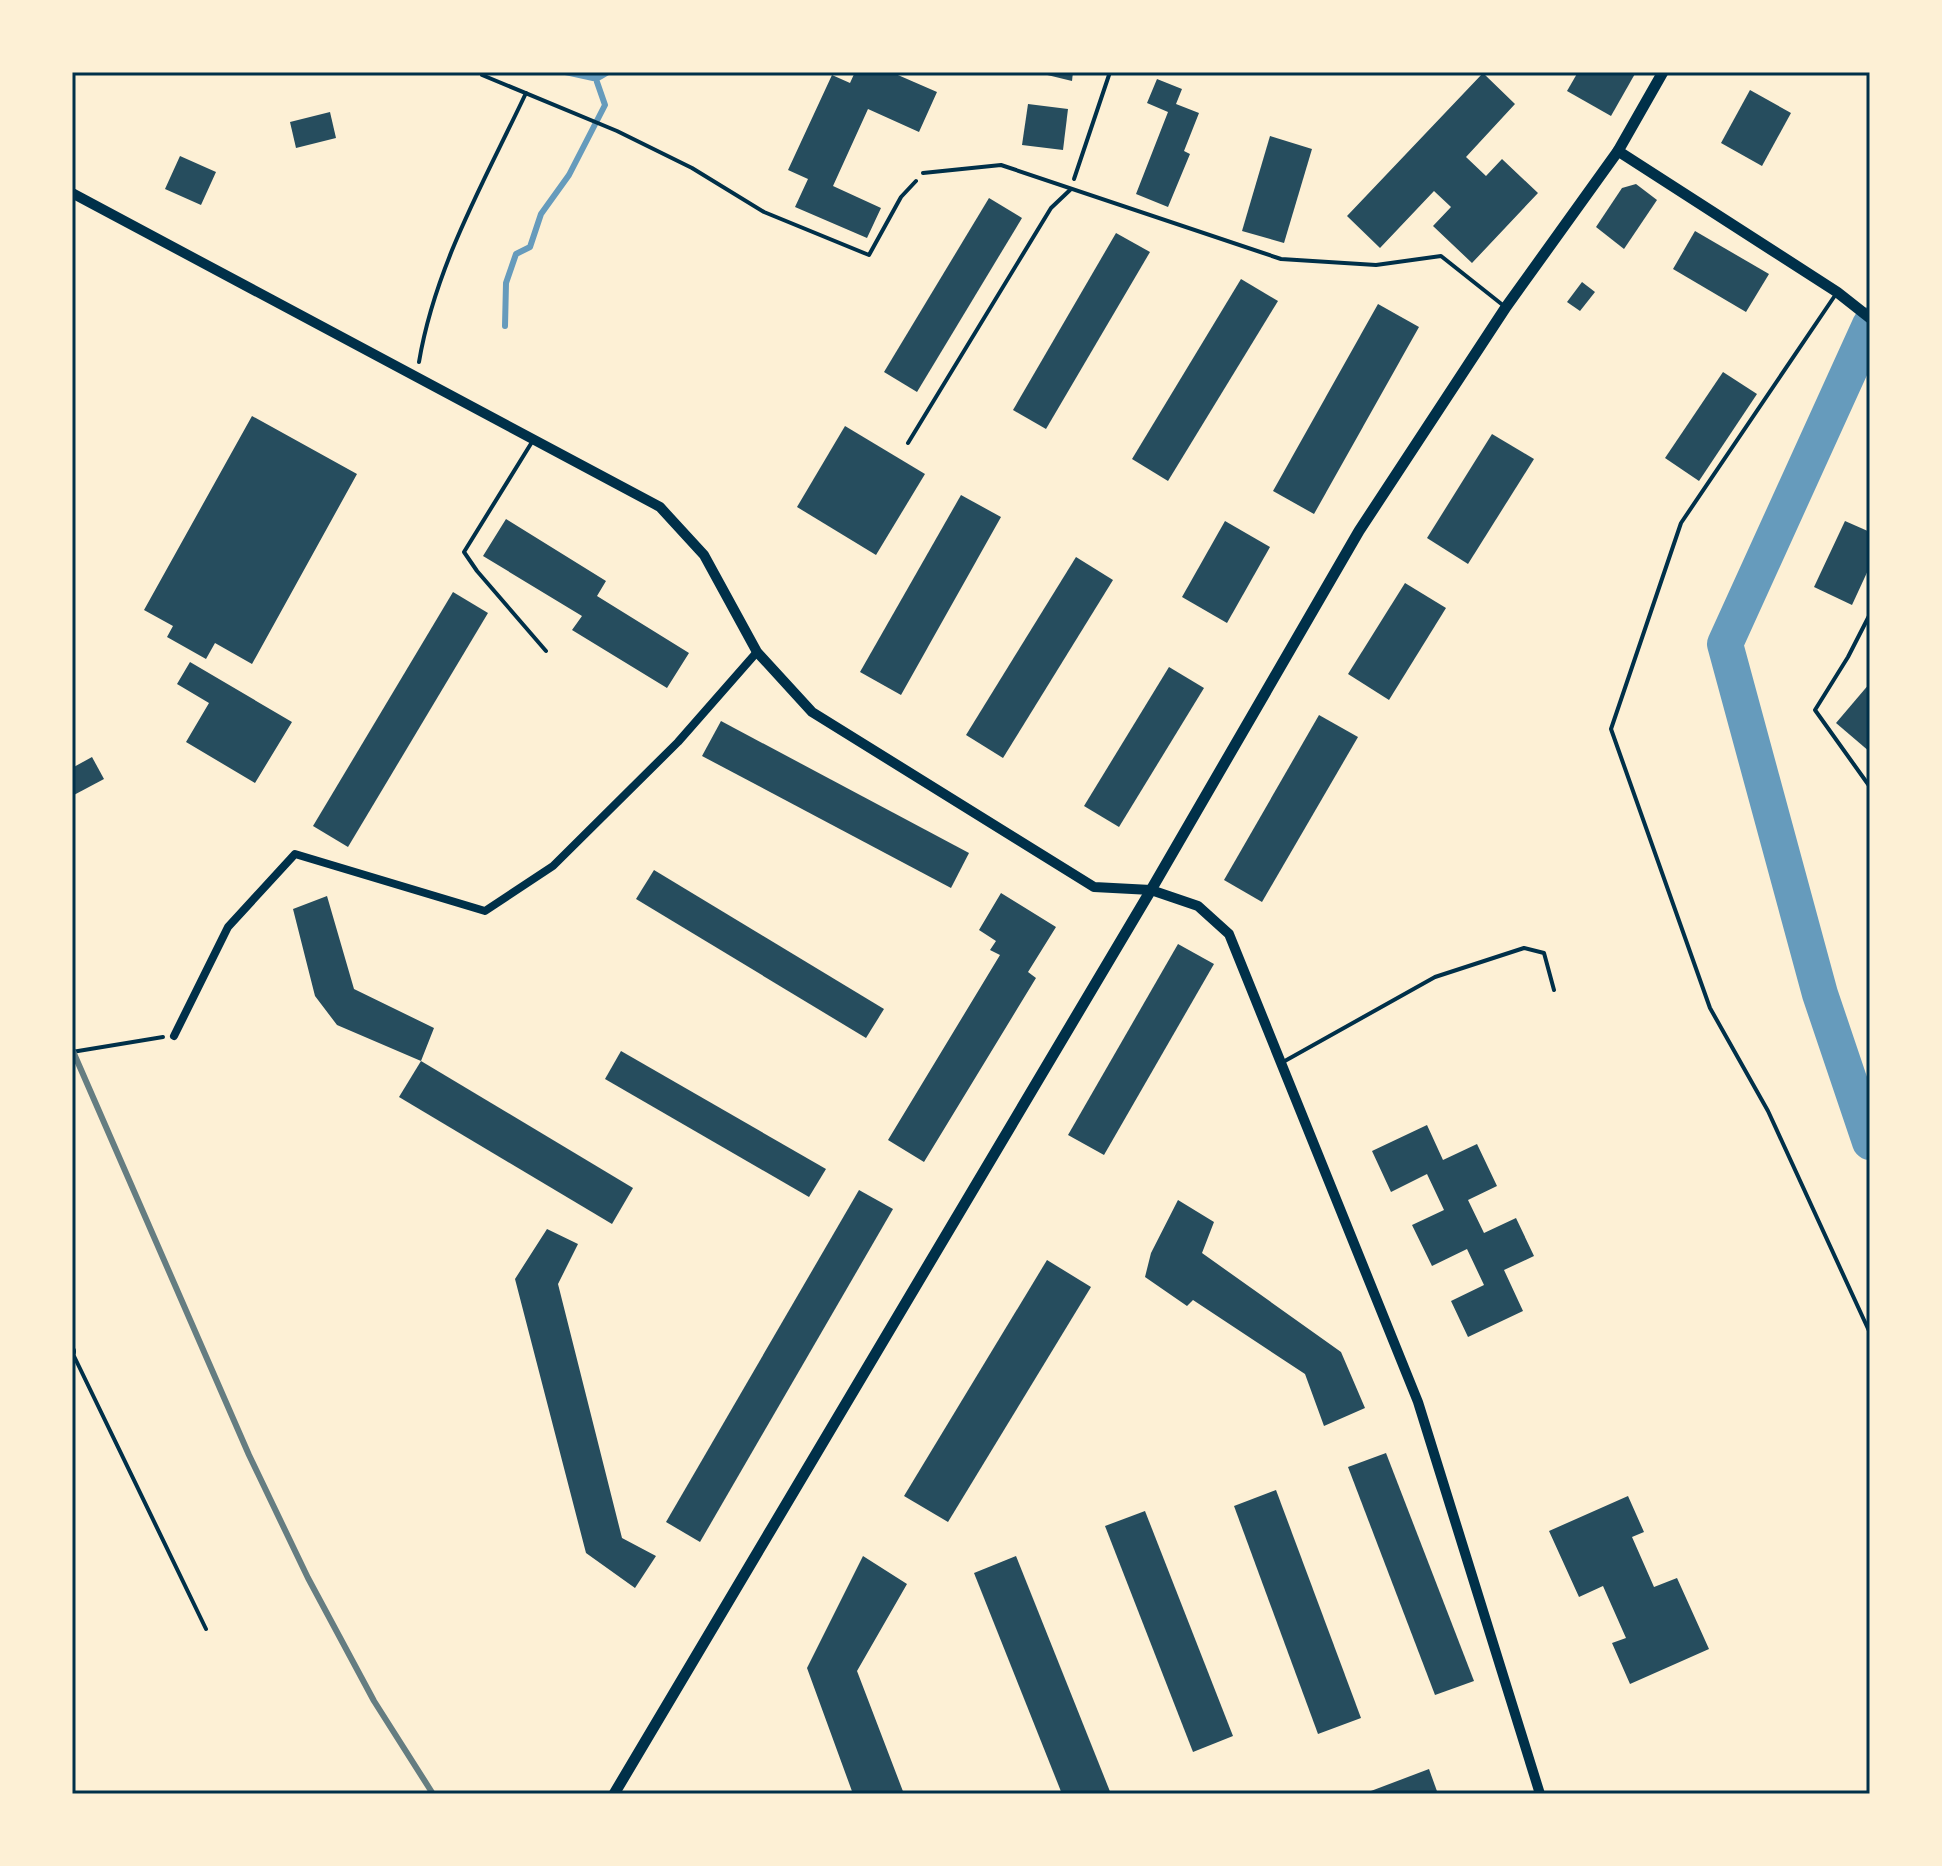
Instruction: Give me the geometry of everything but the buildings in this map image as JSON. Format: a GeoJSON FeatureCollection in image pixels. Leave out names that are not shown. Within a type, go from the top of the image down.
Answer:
{"type":"FeatureCollection","features":[{"type":"Feature","properties":{"kind":"main road"},"geometry":{"type":"LineString","coordinates":[[614,1794],[1151,890],[1359,531],[1506,307],[1618,151],[1663,72]]}},
{"type":"Feature","properties":{"kind":"main road"},"geometry":{"type":"LineString","coordinates":[[1618,151],[1837,292],[1865,314]]}},
{"type":"Feature","properties":{"kind":"street"},"geometry":{"type":"LineString","coordinates":[[72,193],[660,507],[704,555],[757,652],[812,712],[1094,887],[1151,890],[1198,906],[1229,934],[1418,1402],[1540,1794]]}},
{"type":"Feature","properties":{"kind":"street"},"geometry":{"type":"LineString","coordinates":[[174,1036],[228,927],[295,854],[485,911],[553,866],[678,742],[757,652]]}},
{"type":"Feature","properties":{"kind":"lane"},"geometry":{"type":"LineString","coordinates":[[923,173],[1001,165],[1281,259],[1376,265],[1441,256],[1506,307]]}},
{"type":"Feature","properties":{"kind":"lane"},"geometry":{"type":"LineString","coordinates":[[908,443],[1051,208],[1071,189]]}},
{"type":"Feature","properties":{"kind":"lane"},"geometry":{"type":"LineString","coordinates":[[1837,292],[1681,523],[1611,729],[1710,1008],[1768,1111],[1870,1333]]}},
{"type":"Feature","properties":{"kind":"lane"},"geometry":{"type":"LineString","coordinates":[[534,439],[464,552],[546,651]]}},
{"type":"Feature","properties":{"kind":"lane"},"geometry":{"type":"LineString","coordinates":[[1870,614],[1815,710],[1870,787]]}},
{"type":"Feature","properties":{"kind":"lane"},"geometry":{"type":"LineString","coordinates":[[1281,1063],[1435,977],[1524,948],[1544,953],[1554,990]]}},
{"type":"Feature","properties":{"kind":"lane"},"geometry":{"type":"LineString","coordinates":[[72,1352],[206,1629]]}},
{"type":"Feature","properties":{"kind":"path"},"geometry":{"type":"LineString","coordinates":[[483,72],[482,75],[617,131],[692,168],[764,212],[869,255],[901,197],[923,173]]}},
{"type":"Feature","properties":{"kind":"path"},"geometry":{"type":"LineString","coordinates":[[1071,189],[1110,72]]}},
{"type":"Feature","properties":{"kind":"path"},"geometry":{"type":"LineString","coordinates":[[417,377],[424,333],[444,268],[526,93]]}},
{"type":"Feature","properties":{"kind":"path"},"geometry":{"type":"LineString","coordinates":[[72,1052],[174,1036]]}},
{"type":"Feature","properties":{"kind":"water"},"geometry":{"type":"Polygon","coordinates":[[[551,72],[614,72],[597,82],[551,72]]]}},
{"type":"Feature","properties":{"kind":"waterway"},"geometry":{"type":"LineString","coordinates":[[505,326],[506,283],[516,254],[530,247],[541,214],[569,175],[605,105],[597,82]]}},
{"type":"Feature","properties":{"kind":"waterway"},"geometry":{"type":"LineString","coordinates":[[1870,325],[1725,644],[1820,994],[1870,1142]]}},
{"type":"Feature","properties":{"kind":"railway"},"geometry":{"type":"LineString","coordinates":[[72,1049],[249,1455],[308,1578],[374,1701],[433,1794]]}}]}
